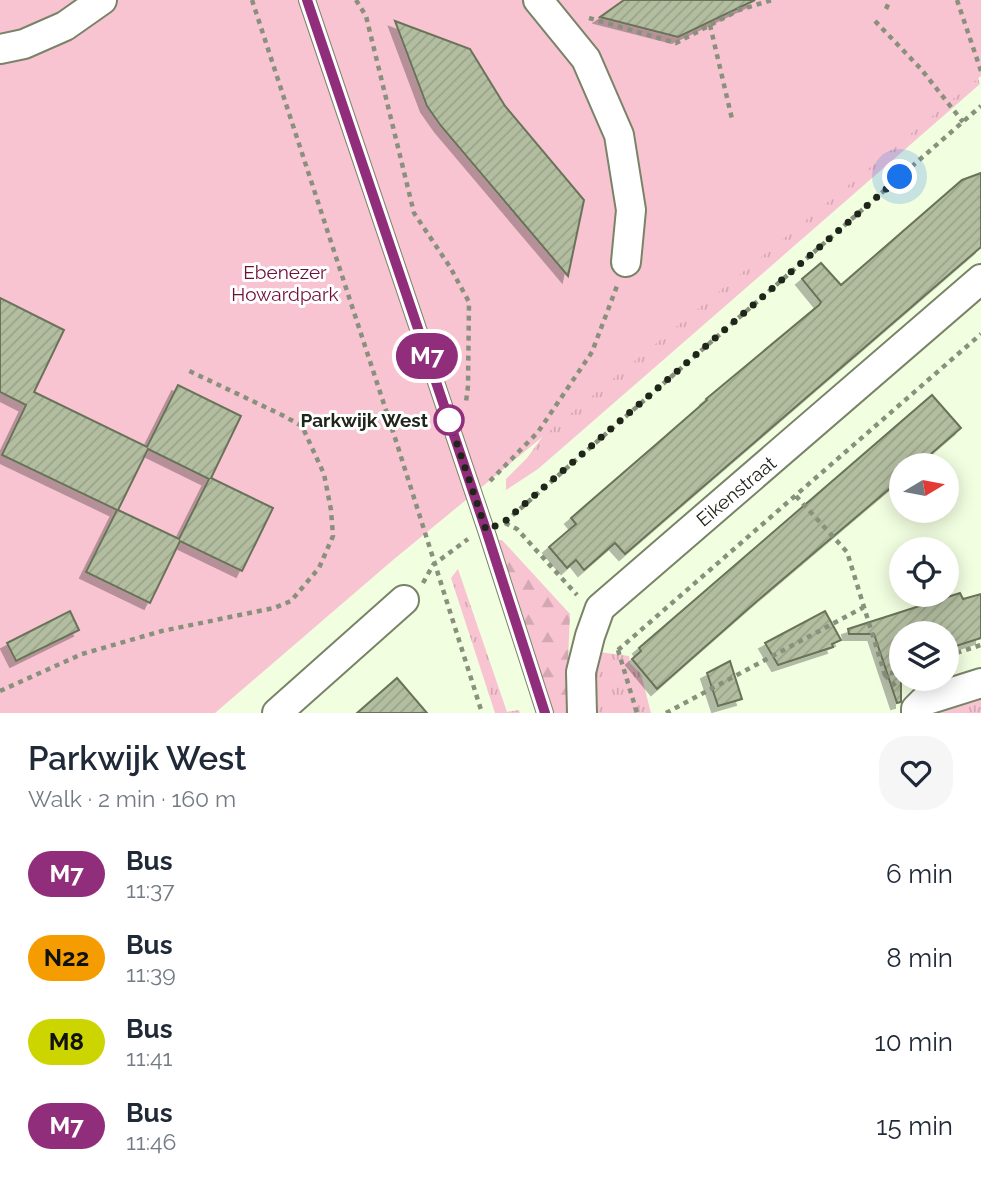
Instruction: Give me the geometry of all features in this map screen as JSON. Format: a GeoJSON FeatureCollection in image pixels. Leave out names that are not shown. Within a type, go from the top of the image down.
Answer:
{"type":"FeatureCollection","features":[{"type":"Feature","properties":{"kind":"street"},"geometry":{"type":"LineString","coordinates":[[0,49],[24,44],[65,26],[102,0]]}},
{"type":"Feature","properties":{"kind":"street"},"geometry":{"type":"LineString","coordinates":[[538,0],[586,59],[619,135],[631,210],[626,262]]}},
{"type":"Feature","properties":{"kind":"street","name":"Eikenstraat"},"geometry":{"type":"LineString","coordinates":[[593,626],[600,608],[611,597],[981,279]]}},
{"type":"Feature","properties":{"kind":"street"},"geometry":{"type":"LineString","coordinates":[[277,713],[404,600]]}},
{"type":"Feature","properties":{"kind":"street"},"geometry":{"type":"LineString","coordinates":[[582,713],[581,672],[593,626]]}},
{"type":"Feature","properties":{"kind":"street"},"geometry":{"type":"LineString","coordinates":[[916,713],[923,701],[981,683]]}},
{"type":"Feature","properties":{"kind":"lane"},"geometry":{"type":"LineString","coordinates":[[307,0],[545,713]]}},
{"type":"Feature","properties":{"kind":"path"},"geometry":{"type":"LineString","coordinates":[[252,0],[482,713]]}},
{"type":"Feature","properties":{"kind":"path"},"geometry":{"type":"LineString","coordinates":[[356,0],[366,16],[414,213],[450,267],[469,302],[466,405]]}},
{"type":"Feature","properties":{"kind":"path"},"geometry":{"type":"LineString","coordinates":[[578,15],[676,43],[739,10],[772,0]]}},
{"type":"Feature","properties":{"kind":"path"},"geometry":{"type":"LineString","coordinates":[[886,9],[890,0]]}},
{"type":"Feature","properties":{"kind":"path"},"geometry":{"type":"LineString","coordinates":[[957,0],[981,71]]}},
{"type":"Feature","properties":{"kind":"path"},"geometry":{"type":"LineString","coordinates":[[875,21],[921,69],[962,122]]}},
{"type":"Feature","properties":{"kind":"path"},"geometry":{"type":"LineString","coordinates":[[709,24],[732,119]]}},
{"type":"Feature","properties":{"kind":"path"},"geometry":{"type":"LineString","coordinates":[[404,600],[424,583],[435,564],[462,542],[504,522],[981,106]]}},
{"type":"Feature","properties":{"kind":"path"},"geometry":{"type":"LineString","coordinates":[[486,484],[538,432],[592,352],[626,262]]}},
{"type":"Feature","properties":{"kind":"path"},"geometry":{"type":"LineString","coordinates":[[618,650],[981,334]]}},
{"type":"Feature","properties":{"kind":"path"},"geometry":{"type":"LineString","coordinates":[[0,691],[82,654],[162,631],[274,608],[291,600],[319,568],[333,536],[331,510],[324,474],[302,426],[185,369]]}},
{"type":"Feature","properties":{"kind":"path"},"geometry":{"type":"LineString","coordinates":[[796,496],[847,552],[885,675],[889,674]]}},
{"type":"Feature","properties":{"kind":"path"},"geometry":{"type":"LineString","coordinates":[[504,522],[517,529],[593,626],[618,650],[637,713]]}},
{"type":"Feature","properties":{"kind":"path"},"geometry":{"type":"LineString","coordinates":[[666,713],[864,607]]}},
{"type":"Feature","properties":{"kind":"path"},"geometry":{"type":"LineString","coordinates":[[959,652],[981,645]]}},
{"type":"Feature","properties":{"kind":"green space","name":"Ebenezer Howardpark"},"geometry":{"type":"Polygon","coordinates":[[[0,0],[981,0],[981,76],[393,560],[215,713],[0,713],[0,0]]]}},
{"type":"Feature","properties":{"kind":"green space"},"geometry":{"type":"Polygon","coordinates":[[[952,0],[980,84],[538,469],[506,490],[506,479],[527,458],[607,348],[952,0]]]}},
{"type":"Feature","properties":{"kind":"green space"},"geometry":{"type":"Polygon","coordinates":[[[495,540],[502,540],[570,614],[568,662],[571,713],[553,713],[495,540]]]}},
{"type":"Feature","properties":{"kind":"green space"},"geometry":{"type":"Polygon","coordinates":[[[458,569],[507,712],[519,710],[520,713],[495,713],[451,578],[458,569]]]}},
{"type":"Feature","properties":{"kind":"green space"},"geometry":{"type":"Polygon","coordinates":[[[599,652],[629,656],[630,663],[641,674],[651,713],[598,713],[596,670],[599,652]]]}},
{"type":"Feature","properties":{"kind":"green space"},"geometry":{"type":"Polygon","coordinates":[[[981,694],[981,713],[936,713],[935,708],[981,694]]]}},
{"type":"Feature","properties":{"kind":"building"},"geometry":{"type":"Polygon","coordinates":[[[624,0],[755,0],[678,37],[600,17],[624,0]]]}},
{"type":"Feature","properties":{"kind":"building"},"geometry":{"type":"Polygon","coordinates":[[[395,21],[470,49],[505,106],[584,200],[568,276],[427,106],[395,21]]]}},
{"type":"Feature","properties":{"kind":"building"},"geometry":{"type":"Polygon","coordinates":[[[981,173],[981,247],[625,554],[615,543],[584,570],[576,560],[567,568],[549,547],[576,524],[571,518],[706,399],[819,305],[821,302],[802,279],[821,263],[841,285],[962,180],[981,173]]]}},
{"type":"Feature","properties":{"kind":"building"},"geometry":{"type":"Polygon","coordinates":[[[0,298],[64,330],[34,392],[147,447],[178,385],[241,416],[211,478],[273,508],[242,571],[180,541],[150,603],[86,572],[117,510],[2,455],[26,405],[0,392],[0,298]],[[148,449],[118,510],[179,539],[209,479],[148,449]]]}},
{"type":"Feature","properties":{"kind":"building"},"geometry":{"type":"Polygon","coordinates":[[[932,395],[961,428],[932,453],[889,453],[889,489],[657,689],[632,659],[641,651],[639,648],[932,395]]]}},
{"type":"Feature","properties":{"kind":"building"},"geometry":{"type":"Polygon","coordinates":[[[959,593],[963,599],[981,594],[981,638],[959,645],[959,621],[889,621],[889,679],[874,634],[849,634],[848,629],[916,607],[959,607],[959,593]]]}},
{"type":"Feature","properties":{"kind":"building"},"geometry":{"type":"Polygon","coordinates":[[[70,611],[79,630],[16,661],[7,643],[70,611]]]}},
{"type":"Feature","properties":{"kind":"building"},"geometry":{"type":"Polygon","coordinates":[[[825,611],[841,640],[832,644],[833,647],[778,665],[765,643],[825,611]]]}},
{"type":"Feature","properties":{"kind":"building"},"geometry":{"type":"Polygon","coordinates":[[[730,661],[742,699],[718,706],[707,673],[730,661]]]}},
{"type":"Feature","properties":{"kind":"building"},"geometry":{"type":"Polygon","coordinates":[[[397,678],[427,713],[357,713],[397,678]]]}},
{"type":"Feature","properties":{"kind":"building"},"geometry":{"type":"Polygon","coordinates":[[[893,691],[901,691],[901,702],[897,703],[893,691]]]}},
{"type":"Feature","properties":{"kind":"bus line","name":"M7"},"geometry":{"type":"LineString","coordinates":[[307,0],[545,713]]}},
{"type":"Feature","properties":{"kind":"place","name":"Parkwijk West"},"geometry":{"type":"Point","coordinates":[449,420]}},
{"type":"Feature","properties":{"kind":"route"},"geometry":{"type":"LineString","coordinates":[[449,420],[486,530],[504,522],[900,177]]}}]}
